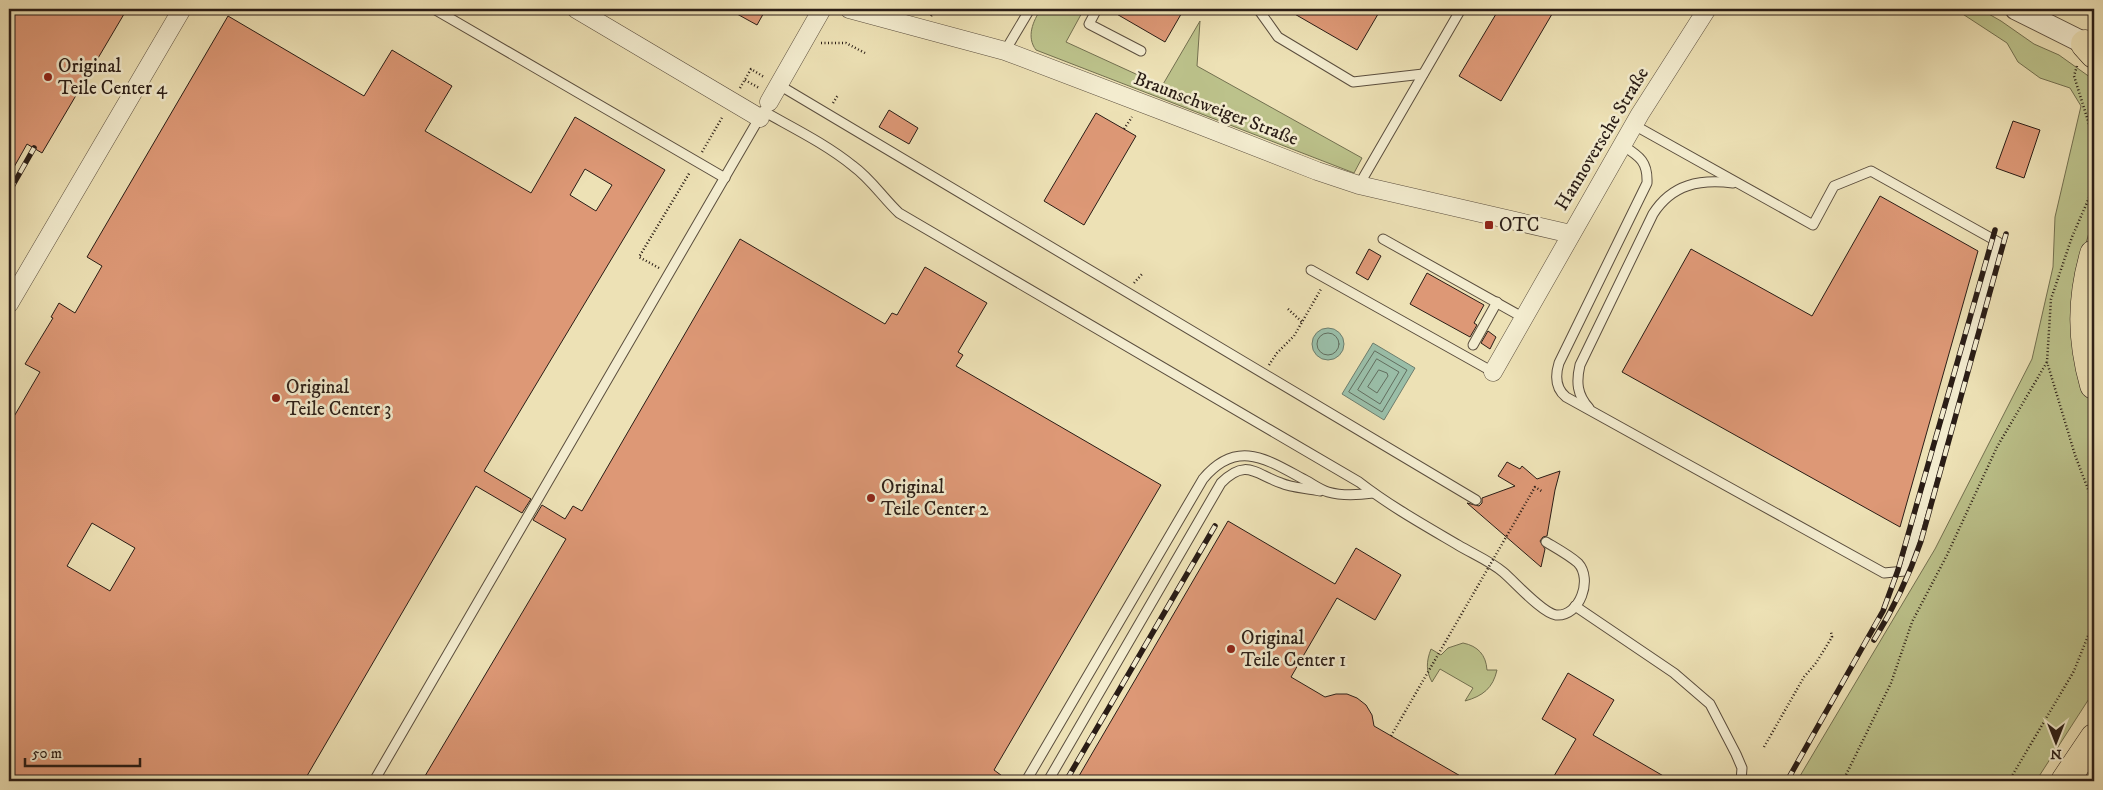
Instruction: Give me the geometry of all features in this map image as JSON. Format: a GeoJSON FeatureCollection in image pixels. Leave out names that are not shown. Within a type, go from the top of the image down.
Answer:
{"type":"FeatureCollection","features":[{"type":"Feature","properties":{"kind":"highway"},"geometry":{"type":"LineString","coordinates":[[2094,254],[2086,282],[2083,317],[2085,349],[2094,384]]}},
{"type":"Feature","properties":{"kind":"highway"},"geometry":{"type":"LineString","coordinates":[[2069,775],[2094,725]]}},
{"type":"Feature","properties":{"kind":"highway"},"geometry":{"type":"LineString","coordinates":[[2069,775],[2094,738]]}},
{"type":"Feature","properties":{"kind":"street"},"geometry":{"type":"LineString","coordinates":[[9,304],[182,9]]}},
{"type":"Feature","properties":{"kind":"street"},"geometry":{"type":"LineString","coordinates":[[576,9],[764,110],[822,9]]}},
{"type":"Feature","properties":{"kind":"street","name":"Braunschweiger Straße"},"geometry":{"type":"LineString","coordinates":[[849,9],[1005,52],[1317,172],[1359,185],[1571,234]]}},
{"type":"Feature","properties":{"kind":"street"},"geometry":{"type":"LineString","coordinates":[[2016,9],[2091,49]]}},
{"type":"Feature","properties":{"kind":"street","name":"Hannoversche Straße"},"geometry":{"type":"LineString","coordinates":[[1493,372],[1622,145],[1703,10]]}},
{"type":"Feature","properties":{"kind":"lane"},"geometry":{"type":"LineString","coordinates":[[434,9],[725,178]]}},
{"type":"Feature","properties":{"kind":"lane"},"geometry":{"type":"LineString","coordinates":[[1005,52],[1030,9]]}},
{"type":"Feature","properties":{"kind":"lane"},"geometry":{"type":"LineString","coordinates":[[1097,9],[1088,24],[1141,51]]}},
{"type":"Feature","properties":{"kind":"lane"},"geometry":{"type":"LineString","coordinates":[[1258,9],[1278,37],[1353,82],[1423,74]]}},
{"type":"Feature","properties":{"kind":"lane"},"geometry":{"type":"LineString","coordinates":[[1359,185],[1461,9]]}},
{"type":"Feature","properties":{"kind":"lane"},"geometry":{"type":"LineString","coordinates":[[778,85],[1476,500]]}},
{"type":"Feature","properties":{"kind":"lane"},"geometry":{"type":"LineString","coordinates":[[374,781],[764,110],[853,166],[870,181],[885,200],[899,213],[1359,482],[1387,504],[1501,571],[1550,613],[1557,615],[1567,612],[1575,606],[1585,586],[1584,574],[1578,564],[1546,542]]}},
{"type":"Feature","properties":{"kind":"lane"},"geometry":{"type":"LineString","coordinates":[[1622,145],[1640,157],[1647,174],[1647,183],[1558,363],[1556,375],[1561,393],[1592,412],[1884,573],[1905,571],[1998,242],[1871,171],[1834,186],[1813,225],[1634,125]]}},
{"type":"Feature","properties":{"kind":"lane"},"geometry":{"type":"LineString","coordinates":[[1592,412],[1578,391],[1577,378],[1580,365],[1653,214],[1669,194],[1694,183],[1710,181],[1739,183]]}},
{"type":"Feature","properties":{"kind":"lane"},"geometry":{"type":"LineString","coordinates":[[1383,238],[1524,318]]}},
{"type":"Feature","properties":{"kind":"lane"},"geometry":{"type":"LineString","coordinates":[[1311,270],[1493,372]]}},
{"type":"Feature","properties":{"kind":"lane"},"geometry":{"type":"LineString","coordinates":[[1473,345],[1497,302]]}},
{"type":"Feature","properties":{"kind":"lane"},"geometry":{"type":"LineString","coordinates":[[1026,781],[1203,479],[1214,465],[1230,458],[1249,456],[1262,458],[1327,492]]}},
{"type":"Feature","properties":{"kind":"lane"},"geometry":{"type":"LineString","coordinates":[[1048,781],[1221,484],[1230,474],[1250,470],[1258,471],[1281,484],[1356,496],[1373,493]]}},
{"type":"Feature","properties":{"kind":"lane"},"geometry":{"type":"LineString","coordinates":[[1575,606],[1674,673],[1710,704],[1742,768],[1741,781]]}},
{"type":"Feature","properties":{"kind":"path"},"geometry":{"type":"LineString","coordinates":[[805,39],[814,43],[846,43],[865,52]]}},
{"type":"Feature","properties":{"kind":"path"},"geometry":{"type":"LineString","coordinates":[[669,274],[639,257],[751,69],[778,85]]}},
{"type":"Feature","properties":{"kind":"path"},"geometry":{"type":"LineString","coordinates":[[2074,76],[2094,140]]}},
{"type":"Feature","properties":{"kind":"path"},"geometry":{"type":"LineString","coordinates":[[2094,170],[2092,190],[2072,236],[2052,299],[2047,362],[2075,456],[2094,505]]}},
{"type":"Feature","properties":{"kind":"path"},"geometry":{"type":"LineString","coordinates":[[1263,374],[1277,353],[1294,336],[1327,279]]}},
{"type":"Feature","properties":{"kind":"path"},"geometry":{"type":"LineString","coordinates":[[1288,309],[1302,322]]}},
{"type":"Feature","properties":{"kind":"path"},"geometry":{"type":"LineString","coordinates":[[1843,781],[1891,683],[1912,622],[1947,555],[1997,447],[2047,362]]}},
{"type":"Feature","properties":{"kind":"path"},"geometry":{"type":"LineString","coordinates":[[1391,736],[1535,487],[1543,492]]}},
{"type":"Feature","properties":{"kind":"path"},"geometry":{"type":"LineString","coordinates":[[2009,781],[2074,670],[2094,621]]}},
{"type":"Feature","properties":{"kind":"path"},"geometry":{"type":"LineString","coordinates":[[1764,747],[1804,677],[1816,663],[1832,637],[1831,632]]}},
{"type":"Feature","properties":{"kind":"shaded area"},"geometry":{"type":"Polygon","coordinates":[[[1041,9],[1084,9],[1066,42],[1162,86],[1200,21],[1197,66],[1362,158],[1354,173],[1036,50],[1031,40],[1031,34],[1035,19],[1041,9]]]}},
{"type":"Feature","properties":{"kind":"shaded area"},"geometry":{"type":"Polygon","coordinates":[[[1955,9],[1980,9],[2034,44],[2059,55],[2094,80],[2094,215],[2085,247],[2088,393],[2094,412],[2094,691],[2036,781],[1797,781],[1935,549],[2032,359],[2053,267],[2055,217],[2081,106],[2070,88],[2040,78],[2018,62],[2007,43],[1955,9]]]}},
{"type":"Feature","properties":{"kind":"shaded area"},"geometry":{"type":"Polygon","coordinates":[[[1463,643],[1473,646],[1480,652],[1485,660],[1487,670],[1497,670],[1493,682],[1482,694],[1465,701],[1473,688],[1440,669],[1432,682],[1427,666],[1431,649],[1441,655],[1448,648],[1463,643]]]}},
{"type":"Feature","properties":{"kind":"water"},"geometry":{"type":"Polygon","coordinates":[[[1328,328],[1334,329],[1339,333],[1343,338],[1343,350],[1339,355],[1334,359],[1328,360],[1322,359],[1317,355],[1313,350],[1312,344],[1313,338],[1317,333],[1322,329],[1328,328]]]}},
{"type":"Feature","properties":{"kind":"water"},"geometry":{"type":"Polygon","coordinates":[[[1373,343],[1415,368],[1384,420],[1342,394],[1373,343]]]}},
{"type":"Feature","properties":{"kind":"building","name":"Original Teile Center 4"},"geometry":{"type":"Polygon","coordinates":[[[9,9],[127,9],[42,153],[27,144],[9,176],[9,9]]]}},
{"type":"Feature","properties":{"kind":"building"},"geometry":{"type":"Polygon","coordinates":[[[728,9],[766,9],[757,25],[728,9]]]}},
{"type":"Feature","properties":{"kind":"building"},"geometry":{"type":"Polygon","coordinates":[[[1108,9],[1184,9],[1165,42],[1108,9]]]}},
{"type":"Feature","properties":{"kind":"building"},"geometry":{"type":"Polygon","coordinates":[[[1286,9],[1381,9],[1357,50],[1286,9]]]}},
{"type":"Feature","properties":{"kind":"building"},"geometry":{"type":"Polygon","coordinates":[[[1499,9],[1555,9],[1501,101],[1459,76],[1499,9]]]}},
{"type":"Feature","properties":{"kind":"building","name":"Original Teile Center 3"},"geometry":{"type":"Polygon","coordinates":[[[228,16],[364,96],[392,50],[452,86],[425,131],[531,193],[575,117],[665,170],[484,471],[531,499],[522,513],[476,486],[304,781],[9,781],[9,425],[40,372],[25,364],[53,318],[51,317],[59,303],[75,313],[102,266],[87,257],[228,16]],[[585,169],[570,195],[596,211],[612,185],[585,169]],[[92,523],[67,566],[110,591],[135,548],[92,523]]]}},
{"type":"Feature","properties":{"kind":"building"},"geometry":{"type":"Polygon","coordinates":[[[889,110],[918,128],[909,144],[879,127],[889,110]]]}},
{"type":"Feature","properties":{"kind":"building"},"geometry":{"type":"Polygon","coordinates":[[[1096,113],[1136,136],[1084,225],[1044,201],[1096,113]]]}},
{"type":"Feature","properties":{"kind":"building"},"geometry":{"type":"Polygon","coordinates":[[[2013,121],[2040,130],[2024,178],[1996,168],[2013,121]]]}},
{"type":"Feature","properties":{"kind":"building"},"geometry":{"type":"Polygon","coordinates":[[[1880,196],[1978,251],[1900,527],[1622,372],[1691,249],[1812,316],[1880,196]]]}},
{"type":"Feature","properties":{"kind":"building","name":"Original Teile Center 2"},"geometry":{"type":"Polygon","coordinates":[[[740,239],[885,324],[892,313],[897,315],[925,267],[987,303],[958,352],[963,355],[956,366],[1161,485],[994,770],[1009,781],[422,781],[566,539],[533,520],[542,505],[565,519],[573,506],[582,511],[740,239]]]}},
{"type":"Feature","properties":{"kind":"building"},"geometry":{"type":"Polygon","coordinates":[[[1369,249],[1381,256],[1368,280],[1356,273],[1369,249]]]}},
{"type":"Feature","properties":{"kind":"building"},"geometry":{"type":"Polygon","coordinates":[[[1427,273],[1484,305],[1474,323],[1477,325],[1470,337],[1410,304],[1427,273]]]}},
{"type":"Feature","properties":{"kind":"building"},"geometry":{"type":"Polygon","coordinates":[[[1488,331],[1496,337],[1490,349],[1481,343],[1488,331]]]}},
{"type":"Feature","properties":{"kind":"building"},"geometry":{"type":"Polygon","coordinates":[[[1507,462],[1520,469],[1522,466],[1537,479],[1560,471],[1547,536],[1543,537],[1540,541],[1545,549],[1541,567],[1467,503],[1479,506],[1482,503],[1482,498],[1515,486],[1498,476],[1507,462]]]}},
{"type":"Feature","properties":{"kind":"building","name":"Original Teile Center 1"},"geometry":{"type":"Polygon","coordinates":[[[1228,521],[1335,584],[1356,548],[1401,575],[1375,620],[1337,598],[1291,677],[1325,697],[1347,694],[1357,698],[1366,705],[1372,715],[1374,726],[1469,781],[1076,781],[1228,521]]]}},
{"type":"Feature","properties":{"kind":"building"},"geometry":{"type":"Polygon","coordinates":[[[1568,673],[1614,700],[1593,735],[1672,781],[1551,781],[1576,739],[1542,719],[1568,673]]]}},
{"type":"Feature","properties":{"kind":"railway"},"geometry":{"type":"LineString","coordinates":[[9,192],[34,148]]}},
{"type":"Feature","properties":{"kind":"railway"},"geometry":{"type":"LineString","coordinates":[[1787,781],[1883,611],[1898,570],[1995,230]]}},
{"type":"Feature","properties":{"kind":"railway"},"geometry":{"type":"LineString","coordinates":[[1874,640],[1900,592],[1921,541],[2006,234]]}},
{"type":"Feature","properties":{"kind":"railway"},"geometry":{"type":"LineString","coordinates":[[1066,781],[1215,526]]}},
{"type":"Feature","properties":{"kind":"place","name":"Original Teile Center 4"},"geometry":{"type":"Point","coordinates":[48,77]}},
{"type":"Feature","properties":{"kind":"place","name":"OTC"},"geometry":{"type":"Point","coordinates":[1489,225]}},
{"type":"Feature","properties":{"kind":"place","name":"Original Teile Center 3"},"geometry":{"type":"Point","coordinates":[276,398]}},
{"type":"Feature","properties":{"kind":"place","name":"Original Teile Center 2"},"geometry":{"type":"Point","coordinates":[871,498]}},
{"type":"Feature","properties":{"kind":"place","name":"Original Teile Center 1"},"geometry":{"type":"Point","coordinates":[1231,649]}}]}
